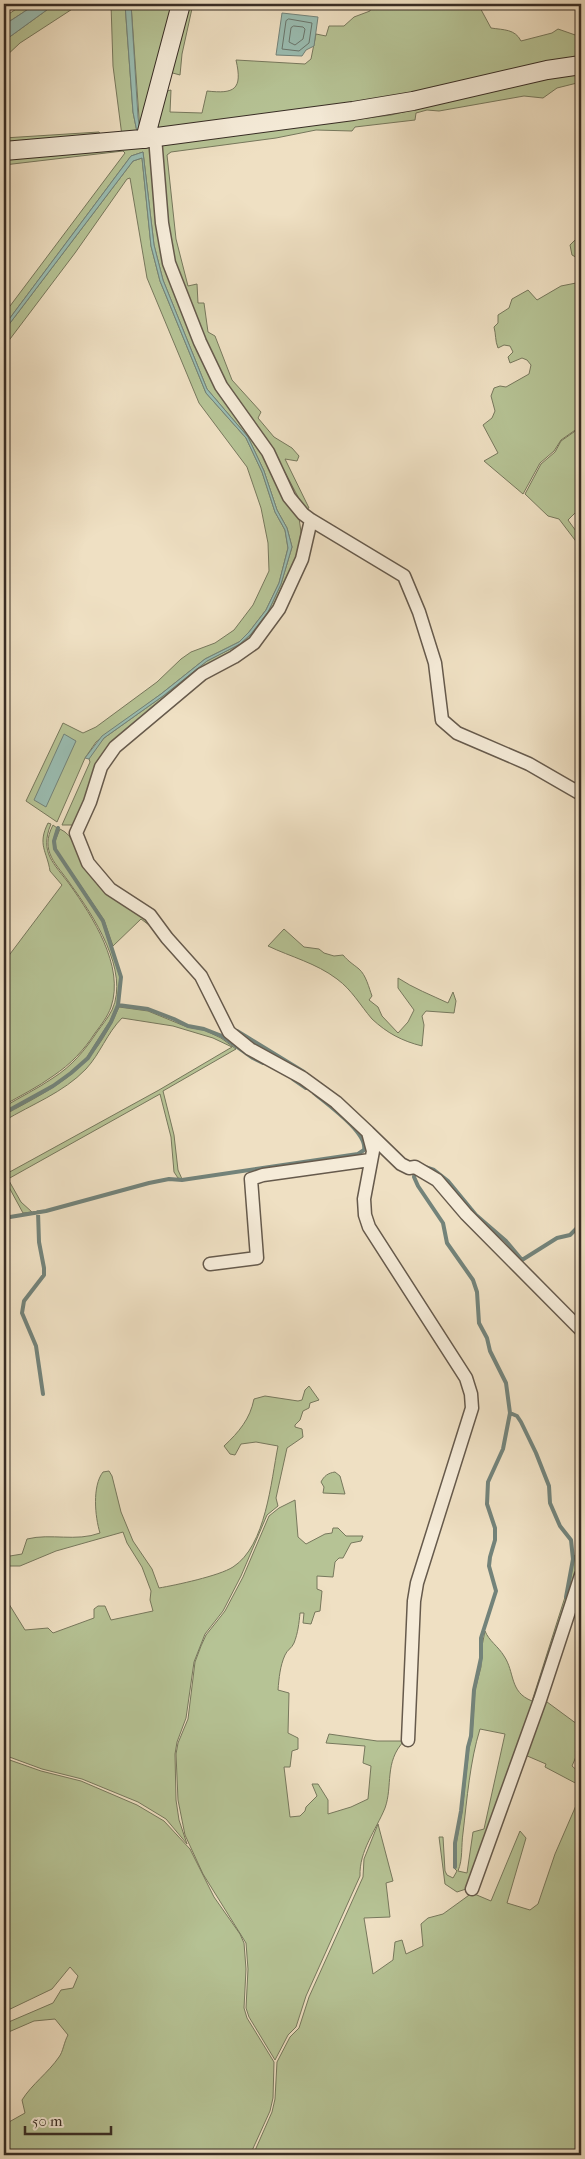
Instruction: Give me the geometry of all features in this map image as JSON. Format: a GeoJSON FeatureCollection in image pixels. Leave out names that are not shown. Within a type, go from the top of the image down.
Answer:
{"type":"FeatureCollection","features":[{"type":"Feature","properties":{"kind":"main road"},"geometry":{"type":"LineString","coordinates":[[142,139],[181,4]]}},
{"type":"Feature","properties":{"kind":"main road"},"geometry":{"type":"LineString","coordinates":[[4,151],[142,139],[413,101],[547,70],[581,65]]}},
{"type":"Feature","properties":{"kind":"street"},"geometry":{"type":"LineString","coordinates":[[142,139],[162,223],[169,263],[200,342],[221,386],[268,452],[289,497],[302,514],[310,520],[404,576],[419,612],[435,663],[442,720],[457,733],[529,764],[581,794]]}},
{"type":"Feature","properties":{"kind":"street"},"geometry":{"type":"LineString","coordinates":[[310,520],[302,559],[280,609],[254,643],[234,657],[202,674],[115,747],[101,767],[90,802],[76,833],[88,863],[110,889],[150,915],[167,938],[201,976],[229,1032],[250,1049],[303,1078],[336,1102],[401,1164],[409,1168],[415,1166],[437,1180],[466,1214],[581,1330]]}},
{"type":"Feature","properties":{"kind":"street"},"geometry":{"type":"LineString","coordinates":[[368,1132],[372,1151],[364,1199],[365,1215],[369,1227],[466,1378],[471,1394],[472,1408],[417,1583],[414,1601],[408,1740]]}},
{"type":"Feature","properties":{"kind":"street"},"geometry":{"type":"LineString","coordinates":[[210,1264],[257,1258],[251,1179],[263,1175],[370,1160]]}},
{"type":"Feature","properties":{"kind":"street"},"geometry":{"type":"LineString","coordinates":[[472,1888],[540,1700],[581,1575]]}},
{"type":"Feature","properties":{"kind":"green space"},"geometry":{"type":"Polygon","coordinates":[[[24,4],[36,4],[4,25],[4,17],[24,4]]]}},
{"type":"Feature","properties":{"kind":"green space"},"geometry":{"type":"Polygon","coordinates":[[[55,4],[80,4],[20,43],[4,58],[4,41],[55,4]]]}},
{"type":"Feature","properties":{"kind":"green space"},"geometry":{"type":"Polygon","coordinates":[[[111,4],[125,4],[133,112],[137,132],[140,132],[131,4],[177,4],[144,133],[122,136],[113,66],[111,4]]]}},
{"type":"Feature","properties":{"kind":"green space"},"geometry":{"type":"Polygon","coordinates":[[[186,4],[193,4],[182,54],[180,75],[169,72],[186,4]]]}},
{"type":"Feature","properties":{"kind":"green space"},"geometry":{"type":"Polygon","coordinates":[[[372,4],[478,4],[491,28],[512,32],[521,41],[552,33],[558,29],[581,37],[581,59],[425,94],[159,130],[156,128],[163,92],[171,90],[170,112],[202,113],[207,91],[224,92],[234,88],[237,84],[238,70],[236,60],[305,64],[311,59],[316,34],[326,36],[329,26],[344,26],[354,17],[370,11],[372,4]]]}},
{"type":"Feature","properties":{"kind":"green space"},"geometry":{"type":"Polygon","coordinates":[[[581,73],[581,78],[577,83],[557,88],[543,98],[524,96],[439,111],[427,110],[416,113],[415,120],[355,127],[352,131],[316,130],[276,138],[171,152],[167,155],[176,239],[188,286],[197,284],[198,303],[204,303],[208,332],[215,336],[232,380],[261,412],[258,418],[274,437],[292,448],[299,456],[297,461],[285,459],[309,508],[305,510],[271,446],[221,377],[177,270],[168,230],[160,145],[391,115],[543,79],[581,73]]]}},
{"type":"Feature","properties":{"kind":"green space"},"geometry":{"type":"Polygon","coordinates":[[[99,132],[104,138],[4,145],[4,138],[99,132]]]}},
{"type":"Feature","properties":{"kind":"green space"},"geometry":{"type":"Polygon","coordinates":[[[150,148],[166,264],[249,427],[299,518],[301,532],[295,561],[282,596],[251,641],[106,751],[96,767],[75,825],[62,825],[90,762],[91,753],[104,738],[163,696],[207,661],[240,644],[251,634],[268,612],[281,584],[292,547],[287,528],[277,510],[264,471],[248,437],[207,389],[163,280],[154,245],[143,152],[131,156],[4,326],[4,314],[125,153],[123,151],[4,165],[4,158],[150,148]]]}},
{"type":"Feature","properties":{"kind":"green space"},"geometry":{"type":"Polygon","coordinates":[[[142,158],[151,246],[160,281],[206,393],[246,438],[262,472],[275,512],[285,530],[288,548],[279,583],[266,610],[249,632],[239,642],[205,659],[96,742],[85,758],[57,822],[26,801],[63,723],[83,733],[96,727],[157,682],[181,659],[191,652],[215,643],[234,630],[253,605],[269,571],[268,543],[261,508],[247,467],[199,403],[147,278],[130,178],[127,179],[75,253],[4,347],[4,331],[133,161],[142,158]]]}},
{"type":"Feature","properties":{"kind":"green space"},"geometry":{"type":"Polygon","coordinates":[[[581,238],[581,260],[572,255],[570,245],[576,239],[581,238]]]}},
{"type":"Feature","properties":{"kind":"green space"},"geometry":{"type":"Polygon","coordinates":[[[581,277],[581,426],[561,440],[554,451],[540,463],[523,494],[484,461],[498,453],[483,425],[492,418],[495,411],[491,396],[494,388],[506,387],[529,374],[531,365],[522,358],[510,363],[508,357],[513,352],[510,346],[504,345],[498,348],[494,327],[498,323],[498,315],[509,308],[512,299],[528,290],[537,300],[561,286],[576,283],[581,277]]]}},
{"type":"Feature","properties":{"kind":"green space"},"geometry":{"type":"Polygon","coordinates":[[[581,427],[581,514],[577,511],[568,520],[581,538],[578,544],[559,519],[548,516],[525,494],[541,464],[555,452],[561,441],[581,427]]]}},
{"type":"Feature","properties":{"kind":"green space"},"geometry":{"type":"Polygon","coordinates":[[[48,823],[51,824],[47,843],[50,857],[88,911],[104,942],[114,975],[114,991],[111,1007],[106,1017],[77,1056],[66,1067],[47,1080],[4,1105],[4,962],[62,885],[50,871],[44,848],[43,837],[48,823]]]}},
{"type":"Feature","properties":{"kind":"green space"},"geometry":{"type":"Polygon","coordinates":[[[53,825],[57,828],[53,841],[54,849],[102,921],[120,977],[117,1005],[110,1021],[87,1057],[71,1073],[4,1112],[4,1107],[53,1078],[78,1057],[109,1016],[116,995],[113,961],[106,944],[80,897],[55,864],[49,850],[49,834],[53,825]]]}},
{"type":"Feature","properties":{"kind":"green space"},"geometry":{"type":"Polygon","coordinates":[[[60,829],[69,836],[82,858],[92,870],[152,923],[149,925],[141,919],[113,946],[104,920],[56,849],[55,841],[60,829]]]}},
{"type":"Feature","properties":{"kind":"green space"},"geometry":{"type":"Polygon","coordinates":[[[284,929],[304,947],[319,949],[324,953],[334,956],[343,955],[359,969],[365,978],[372,996],[369,1000],[378,1007],[382,1016],[398,1033],[408,1022],[414,1010],[398,988],[398,978],[448,1003],[453,992],[456,1001],[454,1013],[426,1011],[422,1016],[424,1025],[422,1046],[401,1039],[372,1019],[352,993],[329,973],[268,946],[284,929]]]}},
{"type":"Feature","properties":{"kind":"green space"},"geometry":{"type":"Polygon","coordinates":[[[119,1007],[148,1011],[187,1027],[204,1030],[221,1038],[236,1049],[163,1091],[174,1135],[178,1170],[182,1179],[178,1178],[174,1172],[171,1137],[160,1094],[8,1179],[21,1202],[32,1212],[23,1213],[4,1178],[4,1170],[6,1174],[159,1090],[232,1047],[213,1038],[173,1026],[122,1018],[91,1063],[77,1077],[57,1092],[4,1121],[4,1115],[58,1084],[86,1061],[109,1028],[119,1007]]]}},
{"type":"Feature","properties":{"kind":"green space"},"geometry":{"type":"Polygon","coordinates":[[[309,1386],[319,1400],[310,1403],[309,1408],[303,1411],[300,1420],[295,1425],[295,1427],[302,1429],[303,1437],[287,1448],[276,1498],[278,1506],[267,1515],[241,1576],[223,1611],[205,1634],[194,1662],[186,1718],[177,1742],[175,1754],[176,1800],[179,1820],[187,1844],[166,1819],[138,1802],[82,1779],[42,1769],[4,1755],[4,1596],[25,1630],[48,1628],[53,1633],[94,1618],[94,1609],[98,1606],[105,1606],[111,1620],[153,1611],[150,1600],[151,1591],[142,1567],[127,1543],[123,1532],[56,1551],[20,1566],[4,1566],[4,1557],[22,1554],[27,1539],[36,1537],[82,1537],[100,1533],[95,1502],[97,1485],[103,1472],[109,1471],[121,1512],[133,1541],[152,1569],[159,1588],[208,1577],[233,1567],[244,1557],[260,1529],[278,1446],[256,1442],[241,1444],[235,1455],[230,1454],[224,1446],[243,1425],[250,1413],[254,1399],[265,1396],[298,1401],[302,1400],[305,1390],[309,1386]]]}},
{"type":"Feature","properties":{"kind":"green space"},"geometry":{"type":"Polygon","coordinates":[[[335,1472],[340,1476],[345,1494],[323,1493],[322,1480],[328,1474],[335,1472]]]}},
{"type":"Feature","properties":{"kind":"green space"},"geometry":{"type":"Polygon","coordinates":[[[295,1500],[298,1537],[306,1544],[325,1534],[332,1533],[333,1528],[338,1528],[346,1536],[363,1536],[361,1541],[351,1543],[343,1558],[339,1558],[335,1562],[333,1577],[317,1576],[317,1589],[322,1591],[320,1611],[315,1612],[311,1624],[303,1623],[304,1613],[300,1613],[293,1645],[286,1653],[282,1663],[278,1690],[289,1693],[288,1733],[298,1738],[298,1749],[292,1751],[290,1767],[284,1767],[290,1817],[300,1816],[317,1796],[312,1784],[318,1784],[328,1800],[328,1814],[351,1807],[368,1799],[371,1766],[363,1763],[365,1746],[326,1743],[329,1734],[377,1741],[404,1741],[398,1749],[391,1766],[385,1808],[365,1849],[360,1867],[360,1876],[306,1996],[296,2027],[288,2035],[275,2060],[249,2017],[246,2008],[248,1969],[246,1943],[203,1874],[185,1835],[178,1800],[176,1754],[178,1743],[188,1719],[195,1662],[206,1635],[225,1611],[243,1577],[269,1516],[279,1508],[295,1500]]]}},
{"type":"Feature","properties":{"kind":"green space"},"geometry":{"type":"Polygon","coordinates":[[[581,1553],[581,1566],[469,1888],[457,1892],[445,1884],[439,1837],[443,1837],[445,1871],[447,1875],[453,1878],[457,1871],[453,1867],[456,1866],[456,1844],[472,1736],[475,1690],[481,1667],[485,1631],[504,1656],[519,1692],[532,1701],[565,1597],[568,1597],[574,1556],[581,1553]],[[480,1729],[471,1767],[458,1871],[467,1873],[473,1832],[484,1829],[505,1734],[480,1729]]]}},
{"type":"Feature","properties":{"kind":"green space"},"geometry":{"type":"Polygon","coordinates":[[[543,1699],[581,1727],[581,1745],[572,1766],[581,1774],[581,1786],[545,1767],[546,1764],[525,1755],[543,1699]]]}},
{"type":"Feature","properties":{"kind":"green space"},"geometry":{"type":"Polygon","coordinates":[[[4,1758],[41,1771],[81,1781],[137,1805],[164,1821],[190,1849],[214,1897],[240,1934],[244,1943],[246,1969],[244,2008],[247,2018],[274,2062],[273,2098],[270,2111],[250,2155],[5,2154],[4,2128],[9,2122],[25,2113],[22,2100],[59,2057],[68,2035],[55,2019],[34,2021],[4,2034],[4,2024],[53,2003],[61,1990],[73,1988],[78,1976],[70,1967],[52,1989],[4,2012],[4,1758]]]}},
{"type":"Feature","properties":{"kind":"green space"},"geometry":{"type":"Polygon","coordinates":[[[581,1794],[581,2155],[253,2155],[272,2112],[275,2099],[277,2062],[290,2037],[299,2028],[309,1997],[363,1877],[364,1859],[378,1824],[393,1881],[386,1883],[390,1917],[364,1918],[373,1974],[393,1960],[395,1942],[402,1940],[406,1954],[423,1946],[421,1924],[428,1918],[443,1914],[472,1893],[491,1901],[520,1831],[526,1838],[507,1903],[530,1910],[538,1904],[555,1854],[581,1794]]]}},
{"type":"Feature","properties":{"kind":"water"},"geometry":{"type":"Polygon","coordinates":[[[36,4],[55,4],[4,41],[4,25],[36,4]]]}},
{"type":"Feature","properties":{"kind":"water"},"geometry":{"type":"Polygon","coordinates":[[[125,4],[131,4],[140,132],[137,132],[133,112],[125,4]]]}},
{"type":"Feature","properties":{"kind":"water"},"geometry":{"type":"Polygon","coordinates":[[[282,13],[318,17],[314,46],[306,50],[302,56],[276,55],[282,13]]]}},
{"type":"Feature","properties":{"kind":"water"},"geometry":{"type":"Polygon","coordinates":[[[143,152],[154,245],[163,280],[207,389],[248,437],[264,471],[277,510],[287,528],[292,547],[281,584],[268,612],[251,634],[240,644],[207,661],[163,696],[104,738],[89,759],[85,758],[102,736],[161,694],[205,659],[239,642],[249,632],[266,610],[279,583],[288,548],[285,530],[275,512],[262,472],[246,438],[206,393],[160,281],[151,246],[142,158],[133,161],[4,331],[4,326],[131,156],[143,152]]]}},
{"type":"Feature","properties":{"kind":"water"},"geometry":{"type":"Polygon","coordinates":[[[64,734],[76,741],[46,807],[34,800],[64,734]]]}},
{"type":"Feature","properties":{"kind":"waterway"},"geometry":{"type":"LineString","coordinates":[[4,1113],[53,1086],[88,1058],[111,1022],[118,1005],[121,977],[103,921],[55,849],[54,841],[58,828]]}},
{"type":"Feature","properties":{"kind":"waterway"},"geometry":{"type":"LineString","coordinates":[[118,1005],[148,1009],[188,1026],[204,1029],[222,1036],[227,1033]]}},
{"type":"Feature","properties":{"kind":"waterway"},"geometry":{"type":"LineString","coordinates":[[237,1031],[304,1072]]}},
{"type":"Feature","properties":{"kind":"waterway"},"geometry":{"type":"LineString","coordinates":[[222,1036],[263,1063]]}},
{"type":"Feature","properties":{"kind":"waterway"},"geometry":{"type":"LineString","coordinates":[[293,1079],[306,1088]]}},
{"type":"Feature","properties":{"kind":"waterway"},"geometry":{"type":"LineString","coordinates":[[4,1218],[46,1211],[169,1179],[182,1180],[358,1154],[364,1150],[364,1143],[353,1127],[337,1111],[314,1093]]}},
{"type":"Feature","properties":{"kind":"waterway"},"geometry":{"type":"LineString","coordinates":[[422,1166],[434,1170],[448,1181],[476,1215],[506,1241],[522,1260],[557,1238],[570,1235],[581,1224]]}},
{"type":"Feature","properties":{"kind":"waterway"},"geometry":{"type":"LineString","coordinates":[[415,1170],[414,1177],[418,1186],[443,1223],[447,1243],[473,1280],[477,1292],[479,1323],[506,1383],[510,1413],[503,1449],[488,1482],[487,1504],[495,1528],[495,1540],[489,1566],[496,1591],[481,1638],[481,1658],[474,1690],[471,1736],[455,1843],[455,1867]]}},
{"type":"Feature","properties":{"kind":"waterway"},"geometry":{"type":"LineString","coordinates":[[38,1212],[39,1242],[44,1275],[24,1301],[22,1313],[36,1346],[43,1394]]}},
{"type":"Feature","properties":{"kind":"waterway"},"geometry":{"type":"LineString","coordinates":[[510,1413],[517,1416],[521,1422],[536,1453],[549,1486],[550,1503],[560,1526],[571,1540],[573,1559],[566,1597]]}}]}
